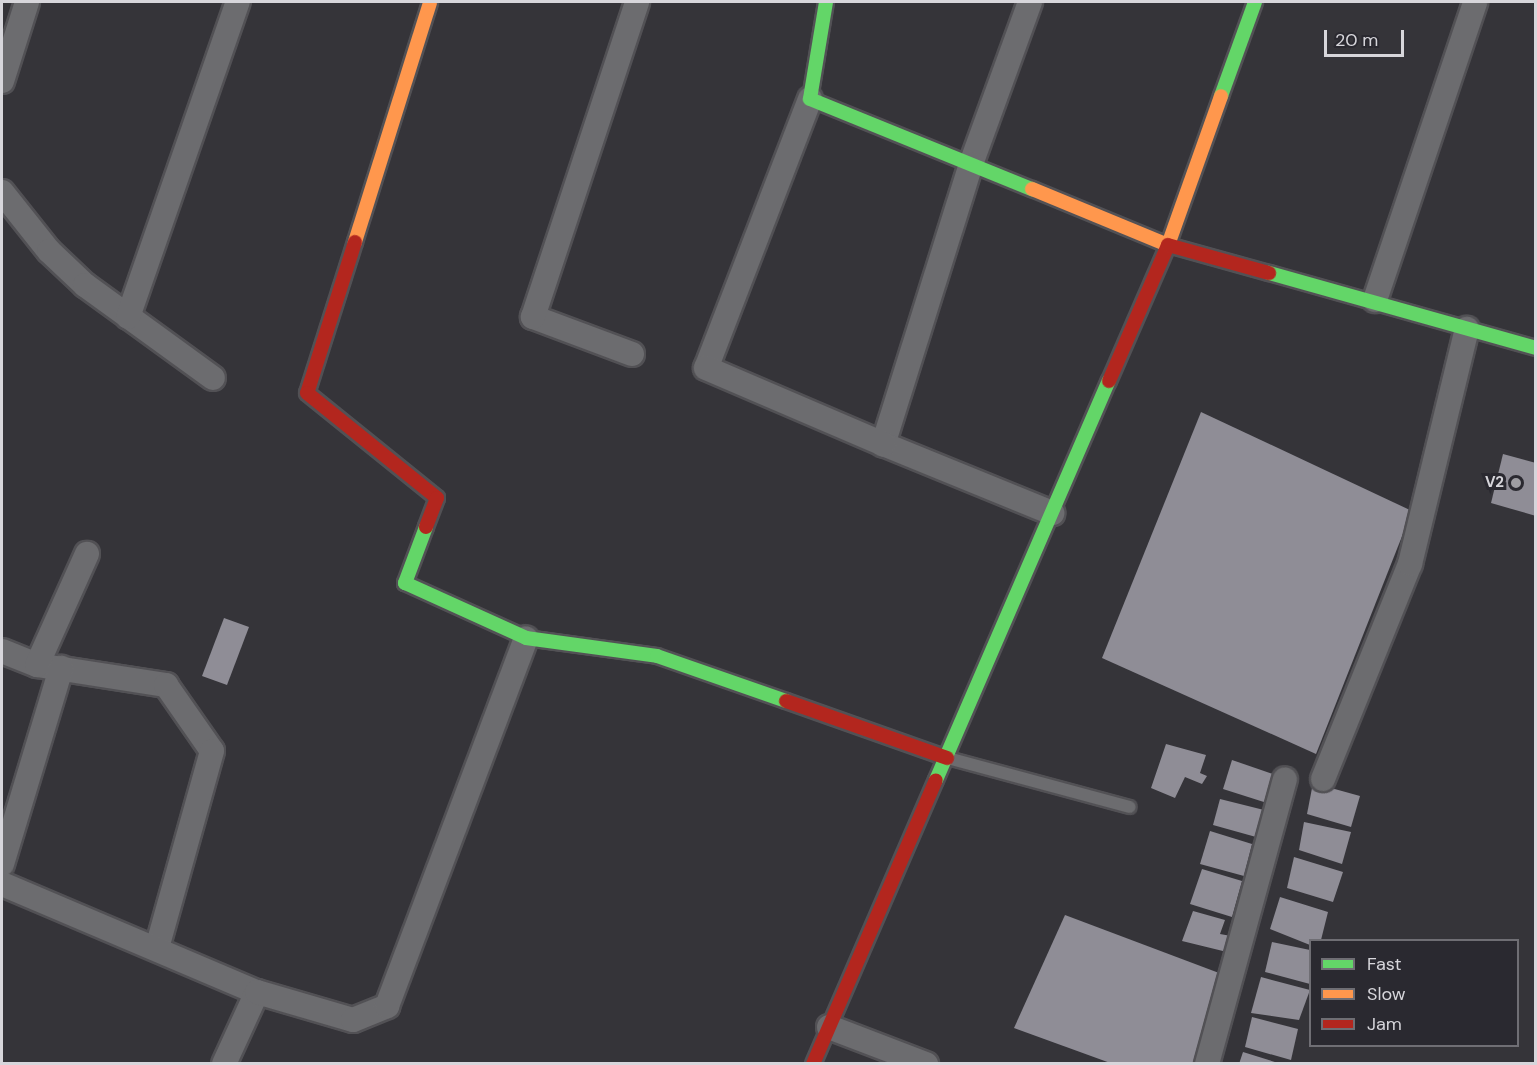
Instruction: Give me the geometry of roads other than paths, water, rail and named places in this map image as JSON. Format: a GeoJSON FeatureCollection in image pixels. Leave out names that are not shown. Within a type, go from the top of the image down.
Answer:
{"type":"FeatureCollection","features":[{"type":"Feature","properties":{"kind":"street"},"geometry":{"type":"LineString","coordinates":[[2,81],[27,2]]}},
{"type":"Feature","properties":{"kind":"street"},"geometry":{"type":"LineString","coordinates":[[128,317],[237,2]]}},
{"type":"Feature","properties":{"kind":"street"},"geometry":{"type":"LineString","coordinates":[[430,2],[307,393],[437,498],[405,583],[526,638],[657,656],[947,758]]}},
{"type":"Feature","properties":{"kind":"street"},"geometry":{"type":"LineString","coordinates":[[632,354],[533,317],[637,2]]}},
{"type":"Feature","properties":{"kind":"street"},"geometry":{"type":"LineString","coordinates":[[827,2],[810,99],[706,368],[1052,513]]}},
{"type":"Feature","properties":{"kind":"street"},"geometry":{"type":"LineString","coordinates":[[883,444],[971,164],[1030,2]]}},
{"type":"Feature","properties":{"kind":"street"},"geometry":{"type":"LineString","coordinates":[[813,1064],[1168,245],[1254,2]]}},
{"type":"Feature","properties":{"kind":"street"},"geometry":{"type":"LineString","coordinates":[[1375,300],[1475,2]]}},
{"type":"Feature","properties":{"kind":"street"},"geometry":{"type":"LineString","coordinates":[[810,99],[1168,245],[1375,300],[1536,348]]}},
{"type":"Feature","properties":{"kind":"street"},"geometry":{"type":"LineString","coordinates":[[2,192],[49,251],[85,285],[213,378]]}},
{"type":"Feature","properties":{"kind":"street"},"geometry":{"type":"LineString","coordinates":[[1323,779],[1410,564],[1467,329]]}},
{"type":"Feature","properties":{"kind":"street"},"geometry":{"type":"LineString","coordinates":[[2,864],[49,666],[87,555]]}},
{"type":"Feature","properties":{"kind":"street"},"geometry":{"type":"LineString","coordinates":[[2,884],[257,992],[353,1020],[387,1006],[526,638]]}},
{"type":"Feature","properties":{"kind":"street"},"geometry":{"type":"LineString","coordinates":[[2,651],[49,666],[166,685],[212,751],[157,948]]}},
{"type":"Feature","properties":{"kind":"street"},"geometry":{"type":"LineString","coordinates":[[1208,1064],[1285,779]]}},
{"type":"Feature","properties":{"kind":"street"},"geometry":{"type":"LineString","coordinates":[[224,1064],[257,992]]}},
{"type":"Feature","properties":{"kind":"street"},"geometry":{"type":"LineString","coordinates":[[829,1027],[926,1064]]}},
{"type":"Feature","properties":{"kind":"lane"},"geometry":{"type":"LineString","coordinates":[[947,758],[1130,807]]}},
{"type":"Feature","properties":{"kind":"place","name":"V2"},"geometry":{"type":"Point","coordinates":[1516,483]}}]}
